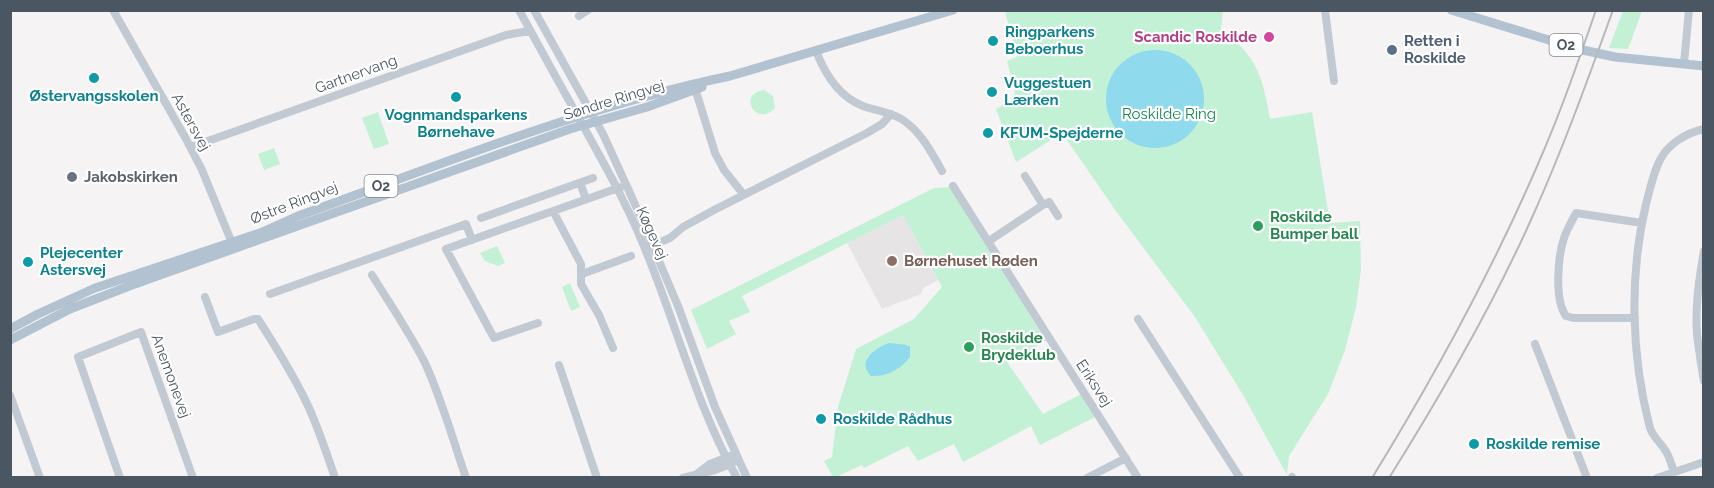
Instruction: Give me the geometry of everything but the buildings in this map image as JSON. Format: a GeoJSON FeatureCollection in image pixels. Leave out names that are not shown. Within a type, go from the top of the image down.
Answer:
{"type":"FeatureCollection","features":[{"type":"Feature","properties":{"kind":"main road","name":"Søndre Ringvej"},"geometry":{"type":"LineString","coordinates":[[591,112],[695,86],[953,10]]}},
{"type":"Feature","properties":{"kind":"main road","name":"O2"},"geometry":{"type":"LineString","coordinates":[[1451,10],[1578,49],[1615,57],[1704,66]]}},
{"type":"Feature","properties":{"kind":"main road","name":"Søndre Ringvej"},"geometry":{"type":"LineString","coordinates":[[506,152],[647,107],[695,86]]}},
{"type":"Feature","properties":{"kind":"main road","name":"Østre Ringvej"},"geometry":{"type":"LineString","coordinates":[[10,340],[70,309],[229,247],[298,216],[591,112]]}},
{"type":"Feature","properties":{"kind":"main road","name":"Østre Ringvej"},"geometry":{"type":"LineString","coordinates":[[10,329],[95,288],[229,247],[506,152]]}},
{"type":"Feature","properties":{"kind":"street","name":"Astersvej"},"geometry":{"type":"LineString","coordinates":[[113,10],[191,147],[229,247]]}},
{"type":"Feature","properties":{"kind":"street","name":"Køgevej"},"geometry":{"type":"LineString","coordinates":[[519,10],[649,247],[678,306],[715,407],[747,477]]}},
{"type":"Feature","properties":{"kind":"street","name":"Køgevej"},"geometry":{"type":"LineString","coordinates":[[534,10],[591,112],[626,185],[649,247],[691,378],[737,477]]}},
{"type":"Feature","properties":{"kind":"street"},"geometry":{"type":"LineString","coordinates":[[579,15],[588,10]]}},
{"type":"Feature","properties":{"kind":"street"},"geometry":{"type":"LineString","coordinates":[[1325,10],[1334,81]]}},
{"type":"Feature","properties":{"kind":"street"},"geometry":{"type":"LineString","coordinates":[[1684,63],[1689,10]]}},
{"type":"Feature","properties":{"kind":"street","name":"Gartnervang"},"geometry":{"type":"LineString","coordinates":[[191,147],[506,35],[531,32]]}},
{"type":"Feature","properties":{"kind":"street"},"geometry":{"type":"LineString","coordinates":[[816,51],[828,77],[838,89],[861,106],[900,118],[918,133],[942,171]]}},
{"type":"Feature","properties":{"kind":"street"},"geometry":{"type":"LineString","coordinates":[[695,86],[715,153],[724,170],[744,195]]}},
{"type":"Feature","properties":{"kind":"street"},"geometry":{"type":"LineString","coordinates":[[649,247],[667,240],[682,227],[867,134],[882,124],[891,114]]}},
{"type":"Feature","properties":{"kind":"street"},"geometry":{"type":"LineString","coordinates":[[1674,472],[1667,454],[1651,430],[1643,398],[1635,318],[1636,270],[1642,223],[1660,159],[1670,146],[1684,136],[1704,129]]}},
{"type":"Feature","properties":{"kind":"street"},"geometry":{"type":"LineString","coordinates":[[1025,176],[1044,205]]}},
{"type":"Feature","properties":{"kind":"street"},"geometry":{"type":"LineString","coordinates":[[481,218],[593,178]]}},
{"type":"Feature","properties":{"kind":"street"},"geometry":{"type":"LineString","coordinates":[[580,183],[586,200]]}},
{"type":"Feature","properties":{"kind":"street"},"geometry":{"type":"LineString","coordinates":[[538,323],[494,338],[446,249],[626,185]]}},
{"type":"Feature","properties":{"kind":"street","name":"Eriksvej"},"geometry":{"type":"LineString","coordinates":[[953,186],[1138,477]]}},
{"type":"Feature","properties":{"kind":"street"},"geometry":{"type":"LineString","coordinates":[[989,241],[1049,202],[1058,216]]}},
{"type":"Feature","properties":{"kind":"street"},"geometry":{"type":"LineString","coordinates":[[553,211],[581,264],[581,284],[599,315],[613,348]]}},
{"type":"Feature","properties":{"kind":"street"},"geometry":{"type":"LineString","coordinates":[[1635,318],[1566,316],[1561,304],[1560,253],[1567,230],[1576,213],[1642,223]]}},
{"type":"Feature","properties":{"kind":"street"},"geometry":{"type":"LineString","coordinates":[[270,294],[466,224],[472,240]]}},
{"type":"Feature","properties":{"kind":"street"},"geometry":{"type":"LineString","coordinates":[[1704,251],[1697,307],[1697,333],[1704,381]]}},
{"type":"Feature","properties":{"kind":"street"},"geometry":{"type":"LineString","coordinates":[[582,274],[631,256]]}},
{"type":"Feature","properties":{"kind":"street"},"geometry":{"type":"LineString","coordinates":[[372,275],[424,363],[435,387],[466,477]]}},
{"type":"Feature","properties":{"kind":"street"},"geometry":{"type":"LineString","coordinates":[[205,297],[218,332],[254,319],[259,321],[309,406],[335,477]]}},
{"type":"Feature","properties":{"kind":"street"},"geometry":{"type":"LineString","coordinates":[[1138,319],[1240,477]]}},
{"type":"Feature","properties":{"kind":"street","name":"Anemonevej"},"geometry":{"type":"LineString","coordinates":[[120,477],[78,357],[141,332],[193,477]]}},
{"type":"Feature","properties":{"kind":"street"},"geometry":{"type":"LineString","coordinates":[[1535,344],[1587,477]]}},
{"type":"Feature","properties":{"kind":"street"},"geometry":{"type":"LineString","coordinates":[[559,365],[597,477]]}},
{"type":"Feature","properties":{"kind":"street"},"geometry":{"type":"LineString","coordinates":[[10,395],[40,477]]}},
{"type":"Feature","properties":{"kind":"street"},"geometry":{"type":"LineString","coordinates":[[683,477],[697,473],[710,464],[737,457]]}},
{"type":"Feature","properties":{"kind":"street"},"geometry":{"type":"LineString","coordinates":[[1087,477],[1126,458]]}},
{"type":"Feature","properties":{"kind":"street"},"geometry":{"type":"LineString","coordinates":[[1657,477],[1704,462]]}},
{"type":"Feature","properties":{"kind":"shaded area","name":"Børnehuset Røden"},"geometry":{"type":"Polygon","coordinates":[[[903,215],[938,280],[923,288],[921,294],[882,309],[847,243],[903,215]]]}},
{"type":"Feature","properties":{"kind":"green space","name":"Roskilde Ring"},"geometry":{"type":"Polygon","coordinates":[[[1223,10],[1221,30],[1243,49],[1256,68],[1261,79],[1270,119],[1312,112],[1330,223],[1360,221],[1361,270],[1356,307],[1345,350],[1328,394],[1289,456],[1287,475],[1243,395],[1195,317],[1116,211],[1062,133],[1016,162],[996,109],[1014,99],[1015,92],[1007,61],[1017,57],[1005,11],[1223,10]]]}},
{"type":"Feature","properties":{"kind":"green space"},"geometry":{"type":"Polygon","coordinates":[[[1623,11],[1642,11],[1628,49],[1609,48],[1623,11]]]}},
{"type":"Feature","properties":{"kind":"green space"},"geometry":{"type":"Polygon","coordinates":[[[764,90],[773,96],[775,108],[762,114],[756,112],[750,103],[751,97],[764,90]]]}},
{"type":"Feature","properties":{"kind":"green space"},"geometry":{"type":"Polygon","coordinates":[[[378,112],[389,144],[374,149],[362,118],[378,112]]]}},
{"type":"Feature","properties":{"kind":"green space"},"geometry":{"type":"Polygon","coordinates":[[[274,148],[280,164],[264,170],[258,154],[274,148]]]}},
{"type":"Feature","properties":{"kind":"green space"},"geometry":{"type":"Polygon","coordinates":[[[950,187],[1046,341],[1007,362],[1043,414],[1081,394],[1095,417],[1040,445],[1031,426],[963,462],[954,444],[918,461],[908,446],[864,468],[862,465],[833,477],[824,461],[832,457],[838,407],[856,349],[914,319],[942,287],[903,215],[742,296],[750,312],[729,321],[736,334],[707,349],[691,310],[934,188],[950,187]]]}},
{"type":"Feature","properties":{"kind":"green space"},"geometry":{"type":"Polygon","coordinates":[[[497,246],[505,263],[498,266],[485,261],[480,253],[497,246]]]}},
{"type":"Feature","properties":{"kind":"green space"},"geometry":{"type":"Polygon","coordinates":[[[570,283],[580,307],[571,311],[562,287],[570,283]]]}},
{"type":"Feature","properties":{"kind":"water"},"geometry":{"type":"Polygon","coordinates":[[[1155,50],[1174,53],[1190,64],[1201,80],[1204,99],[1201,118],[1190,134],[1174,145],[1155,148],[1136,145],[1120,134],[1109,118],[1106,99],[1109,80],[1120,64],[1136,53],[1155,50]]]}},
{"type":"Feature","properties":{"kind":"water"},"geometry":{"type":"Polygon","coordinates":[[[889,343],[910,347],[910,357],[893,371],[871,376],[867,371],[866,361],[878,348],[889,343]]]}},
{"type":"Feature","properties":{"kind":"railway"},"geometry":{"type":"LineString","coordinates":[[1372,478],[1439,363],[1501,245],[1554,126],[1596,10]]}},
{"type":"Feature","properties":{"kind":"railway"},"geometry":{"type":"LineString","coordinates":[[1389,478],[1464,352],[1515,255],[1563,144],[1613,10]]}},
{"type":"Feature","properties":{"kind":"place","name":"Scandic Roskilde"},"geometry":{"type":"Point","coordinates":[1269,37]}},
{"type":"Feature","properties":{"kind":"place","name":"Ringparkens Beboerhus"},"geometry":{"type":"Point","coordinates":[993,41]}},
{"type":"Feature","properties":{"kind":"place","name":"Retten i Roskilde"},"geometry":{"type":"Point","coordinates":[1392,50]}},
{"type":"Feature","properties":{"kind":"place","name":"Østervangsskolen"},"geometry":{"type":"Point","coordinates":[94,78]}},
{"type":"Feature","properties":{"kind":"place","name":"Vuggestuen Lærken"},"geometry":{"type":"Point","coordinates":[992,92]}},
{"type":"Feature","properties":{"kind":"place","name":"Vognmandsparkens Børnehave"},"geometry":{"type":"Point","coordinates":[456,97]}},
{"type":"Feature","properties":{"kind":"place","name":"KFUM-Spejderne"},"geometry":{"type":"Point","coordinates":[988,133]}},
{"type":"Feature","properties":{"kind":"place","name":"Jakobskirken"},"geometry":{"type":"Point","coordinates":[72,177]}},
{"type":"Feature","properties":{"kind":"place","name":"Roskilde Bumper ball"},"geometry":{"type":"Point","coordinates":[1258,226]}},
{"type":"Feature","properties":{"kind":"place","name":"Børnehuset Røden"},"geometry":{"type":"Point","coordinates":[892,261]}},
{"type":"Feature","properties":{"kind":"place","name":"Plejecenter Astersvej"},"geometry":{"type":"Point","coordinates":[28,262]}},
{"type":"Feature","properties":{"kind":"place","name":"Roskilde Brydeklub"},"geometry":{"type":"Point","coordinates":[969,347]}},
{"type":"Feature","properties":{"kind":"place","name":"Roskilde Rådhus"},"geometry":{"type":"Point","coordinates":[821,419]}},
{"type":"Feature","properties":{"kind":"place","name":"Roskilde remise"},"geometry":{"type":"Point","coordinates":[1474,444]}}]}
